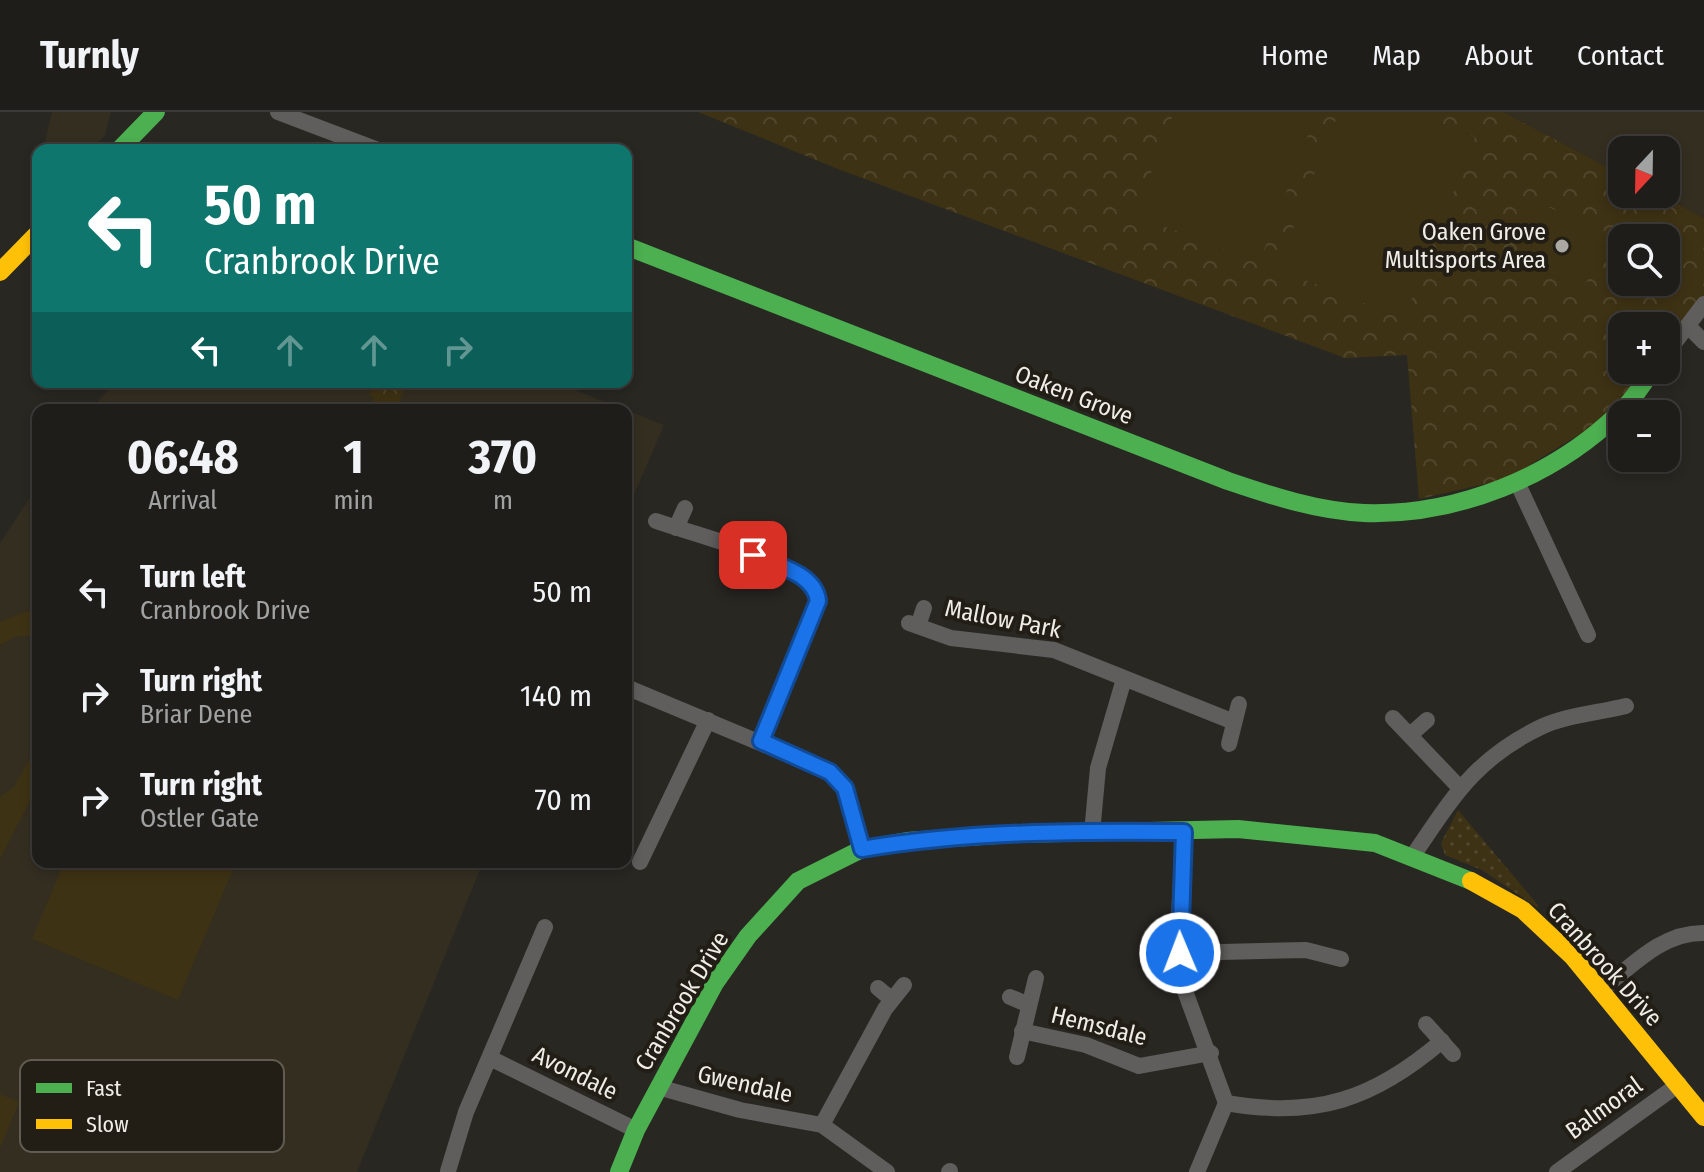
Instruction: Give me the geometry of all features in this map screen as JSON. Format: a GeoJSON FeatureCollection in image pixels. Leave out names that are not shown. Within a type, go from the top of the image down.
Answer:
{"type":"FeatureCollection","features":[{"type":"Feature","properties":{"kind":"street"},"geometry":{"type":"LineString","coordinates":[[125,144],[156,112]]}},
{"type":"Feature","properties":{"kind":"street"},"geometry":{"type":"LineString","coordinates":[[278,112],[362,144]]}},
{"type":"Feature","properties":{"kind":"street"},"geometry":{"type":"LineString","coordinates":[[0,272],[32,239]]}},
{"type":"Feature","properties":{"kind":"street","name":"Oaken Grove"},"geometry":{"type":"LineString","coordinates":[[632,248],[1276,497],[1335,510],[1398,512],[1444,505],[1517,482],[1565,455],[1620,413],[1642,384]]}},
{"type":"Feature","properties":{"kind":"street"},"geometry":{"type":"LineString","coordinates":[[1680,336],[1704,304]]}},
{"type":"Feature","properties":{"kind":"street"},"geometry":{"type":"LineString","coordinates":[[1688,326],[1704,342]]}},
{"type":"Feature","properties":{"kind":"street"},"geometry":{"type":"LineString","coordinates":[[1517,482],[1588,635]]}},
{"type":"Feature","properties":{"kind":"street"},"geometry":{"type":"LineString","coordinates":[[676,528],[685,508]]}},
{"type":"Feature","properties":{"kind":"street"},"geometry":{"type":"LineString","coordinates":[[656,521],[753,555],[809,581],[817,591],[818,601],[761,741]]}},
{"type":"Feature","properties":{"kind":"street","name":"Mallow Park"},"geometry":{"type":"LineString","coordinates":[[924,608],[914,624],[951,638],[1054,650],[1234,722]]}},
{"type":"Feature","properties":{"kind":"street"},"geometry":{"type":"LineString","coordinates":[[1092,833],[1098,768],[1124,679]]}},
{"type":"Feature","properties":{"kind":"street"},"geometry":{"type":"LineString","coordinates":[[632,689],[830,772],[845,788],[862,849]]}},
{"type":"Feature","properties":{"kind":"street"},"geometry":{"type":"LineString","coordinates":[[1229,744],[1239,704]]}},
{"type":"Feature","properties":{"kind":"street"},"geometry":{"type":"LineString","coordinates":[[1412,857],[1459,787],[1484,761],[1543,727],[1626,706]]}},
{"type":"Feature","properties":{"kind":"street"},"geometry":{"type":"LineString","coordinates":[[1393,718],[1459,787]]}},
{"type":"Feature","properties":{"kind":"street"},"geometry":{"type":"LineString","coordinates":[[640,862],[708,720]]}},
{"type":"Feature","properties":{"kind":"street"},"geometry":{"type":"LineString","coordinates":[[1410,735],[1427,720]]}},
{"type":"Feature","properties":{"kind":"street","name":"Cranbrook Drive"},"geometry":{"type":"LineString","coordinates":[[619,1172],[658,1087],[715,983],[748,936],[798,881],[862,849],[907,841],[1238,829],[1334,836],[1375,843],[1460,875],[1523,910],[1573,957],[1704,1117]]}},
{"type":"Feature","properties":{"kind":"street"},"geometry":{"type":"LineString","coordinates":[[1184,832],[1180,953],[1185,991],[1211,1053],[1226,1103],[1197,1172]]}},
{"type":"Feature","properties":{"kind":"street","name":"Avondale"},"geometry":{"type":"LineString","coordinates":[[448,1171],[466,1112],[492,1059],[545,927]]}},
{"type":"Feature","properties":{"kind":"street"},"geometry":{"type":"LineString","coordinates":[[1600,991],[1666,939],[1682,934],[1704,933]]}},
{"type":"Feature","properties":{"kind":"street"},"geometry":{"type":"LineString","coordinates":[[1180,953],[1306,950],[1341,959]]}},
{"type":"Feature","properties":{"kind":"street","name":"Hemsdale"},"geometry":{"type":"LineString","coordinates":[[1017,1057],[1036,978]]}},
{"type":"Feature","properties":{"kind":"street"},"geometry":{"type":"LineString","coordinates":[[822,1125],[891,999],[904,985]]}},
{"type":"Feature","properties":{"kind":"street"},"geometry":{"type":"LineString","coordinates":[[878,988],[891,999]]}},
{"type":"Feature","properties":{"kind":"street","name":"Hemsdale"},"geometry":{"type":"LineString","coordinates":[[1010,997],[1029,1005]]}},
{"type":"Feature","properties":{"kind":"street"},"geometry":{"type":"LineString","coordinates":[[1226,1103],[1296,1110],[1337,1104],[1381,1085],[1448,1048],[1426,1024]]}},
{"type":"Feature","properties":{"kind":"street","name":"Hemsdale"},"geometry":{"type":"LineString","coordinates":[[1022,1031],[1086,1045],[1139,1066],[1211,1053]]}},
{"type":"Feature","properties":{"kind":"street","name":"Avondale"},"geometry":{"type":"LineString","coordinates":[[492,1059],[636,1130]]}},
{"type":"Feature","properties":{"kind":"street","name":"Balmoral"},"geometry":{"type":"LineString","coordinates":[[1557,1172],[1679,1084]]}},
{"type":"Feature","properties":{"kind":"street","name":"Gwendale"},"geometry":{"type":"LineString","coordinates":[[658,1087],[740,1110],[822,1125],[887,1172]]}},
{"type":"Feature","properties":{"kind":"shaded area"},"geometry":{"type":"Polygon","coordinates":[[[52,112],[111,112],[105,135],[97,144],[44,144],[52,112]]]}},
{"type":"Feature","properties":{"kind":"shaded area"},"geometry":{"type":"Polygon","coordinates":[[[1503,112],[1704,112],[1704,218],[1680,205],[1680,136],[1608,136],[1608,168],[1503,112]]]}},
{"type":"Feature","properties":{"kind":"shaded area"},"geometry":{"type":"Polygon","coordinates":[[[110,388],[569,388],[611,404],[96,404],[110,388]]]}},
{"type":"Feature","properties":{"kind":"shaded area"},"geometry":{"type":"Polygon","coordinates":[[[632,412],[664,425],[632,500],[632,412]]]}},
{"type":"Feature","properties":{"kind":"shaded area"},"geometry":{"type":"Polygon","coordinates":[[[32,494],[32,868],[481,868],[357,1172],[0,1172],[0,543],[32,494]]]}},
{"type":"Feature","properties":{"kind":"green space"},"geometry":{"type":"Polygon","coordinates":[[[698,112],[1503,112],[1608,168],[1608,208],[1680,208],[1680,205],[1704,218],[1704,295],[1680,328],[1680,312],[1608,312],[1608,384],[1638,384],[1626,400],[1608,400],[1608,417],[1507,479],[1419,499],[1407,355],[1345,358],[838,169],[698,112]]]}},
{"type":"Feature","properties":{"kind":"green space"},"geometry":{"type":"Polygon","coordinates":[[[1174,112],[1317,112],[1259,263],[1135,215],[1174,112]]]}},
{"type":"Feature","properties":{"kind":"green space"},"geometry":{"type":"Polygon","coordinates":[[[1339,112],[1411,112],[1475,137],[1404,319],[1277,269],[1339,112]]]}},
{"type":"Feature","properties":{"kind":"green space","name":"Oaken Grove Multisports Area"},"geometry":{"type":"Polygon","coordinates":[[[1541,204],[1607,232],[1584,288],[1517,260],[1541,204]]]}},
{"type":"Feature","properties":{"kind":"green space"},"geometry":{"type":"Polygon","coordinates":[[[372,388],[404,388],[399,404],[372,404],[374,398],[369,395],[372,388]]]}},
{"type":"Feature","properties":{"kind":"green space"},"geometry":{"type":"Polygon","coordinates":[[[27,611],[32,612],[32,636],[14,637],[0,645],[0,622],[27,611]]]}},
{"type":"Feature","properties":{"kind":"green space"},"geometry":{"type":"Polygon","coordinates":[[[32,754],[32,797],[0,859],[0,797],[14,787],[32,754]]]}},
{"type":"Feature","properties":{"kind":"green space"},"geometry":{"type":"Polygon","coordinates":[[[1458,810],[1538,908],[1482,870],[1445,855],[1441,843],[1458,810]]]}},
{"type":"Feature","properties":{"kind":"green space"},"geometry":{"type":"Polygon","coordinates":[[[62,868],[233,868],[178,1000],[32,939],[62,868]]]}},
{"type":"Feature","properties":{"kind":"green space"},"geometry":{"type":"Polygon","coordinates":[[[0,1094],[19,1102],[0,1148],[0,1094]]]}},
{"type":"Feature","properties":{"kind":"traffic: fast"},"geometry":{"type":"LineString","coordinates":[[125,144],[156,112]]}},
{"type":"Feature","properties":{"kind":"traffic: fast"},"geometry":{"type":"LineString","coordinates":[[632,248],[1228,481],[1295,502],[1347,512],[1434,508],[1502,488],[1534,474],[1593,436],[1624,408],[1643,384]]}},
{"type":"Feature","properties":{"kind":"traffic: fast"},"geometry":{"type":"LineString","coordinates":[[619,1172],[636,1130],[715,983],[748,936],[798,881],[862,849],[907,841],[1013,834],[1238,829],[1375,843],[1471,881]]}},
{"type":"Feature","properties":{"kind":"traffic: slow"},"geometry":{"type":"LineString","coordinates":[[0,272],[32,239]]}},
{"type":"Feature","properties":{"kind":"traffic: slow"},"geometry":{"type":"LineString","coordinates":[[1471,881],[1523,910],[1573,957],[1704,1117]]}},
{"type":"Feature","properties":{"kind":"place","name":"Oaken Grove Multisports Area"},"geometry":{"type":"Point","coordinates":[1562,246]}},
{"type":"Feature","properties":{"kind":"route"},"geometry":{"type":"LineString","coordinates":[[753,555],[809,581],[817,591],[818,601],[761,741],[830,772],[845,788],[862,849],[907,841],[1013,834],[1184,832],[1180,953]]}}]}
